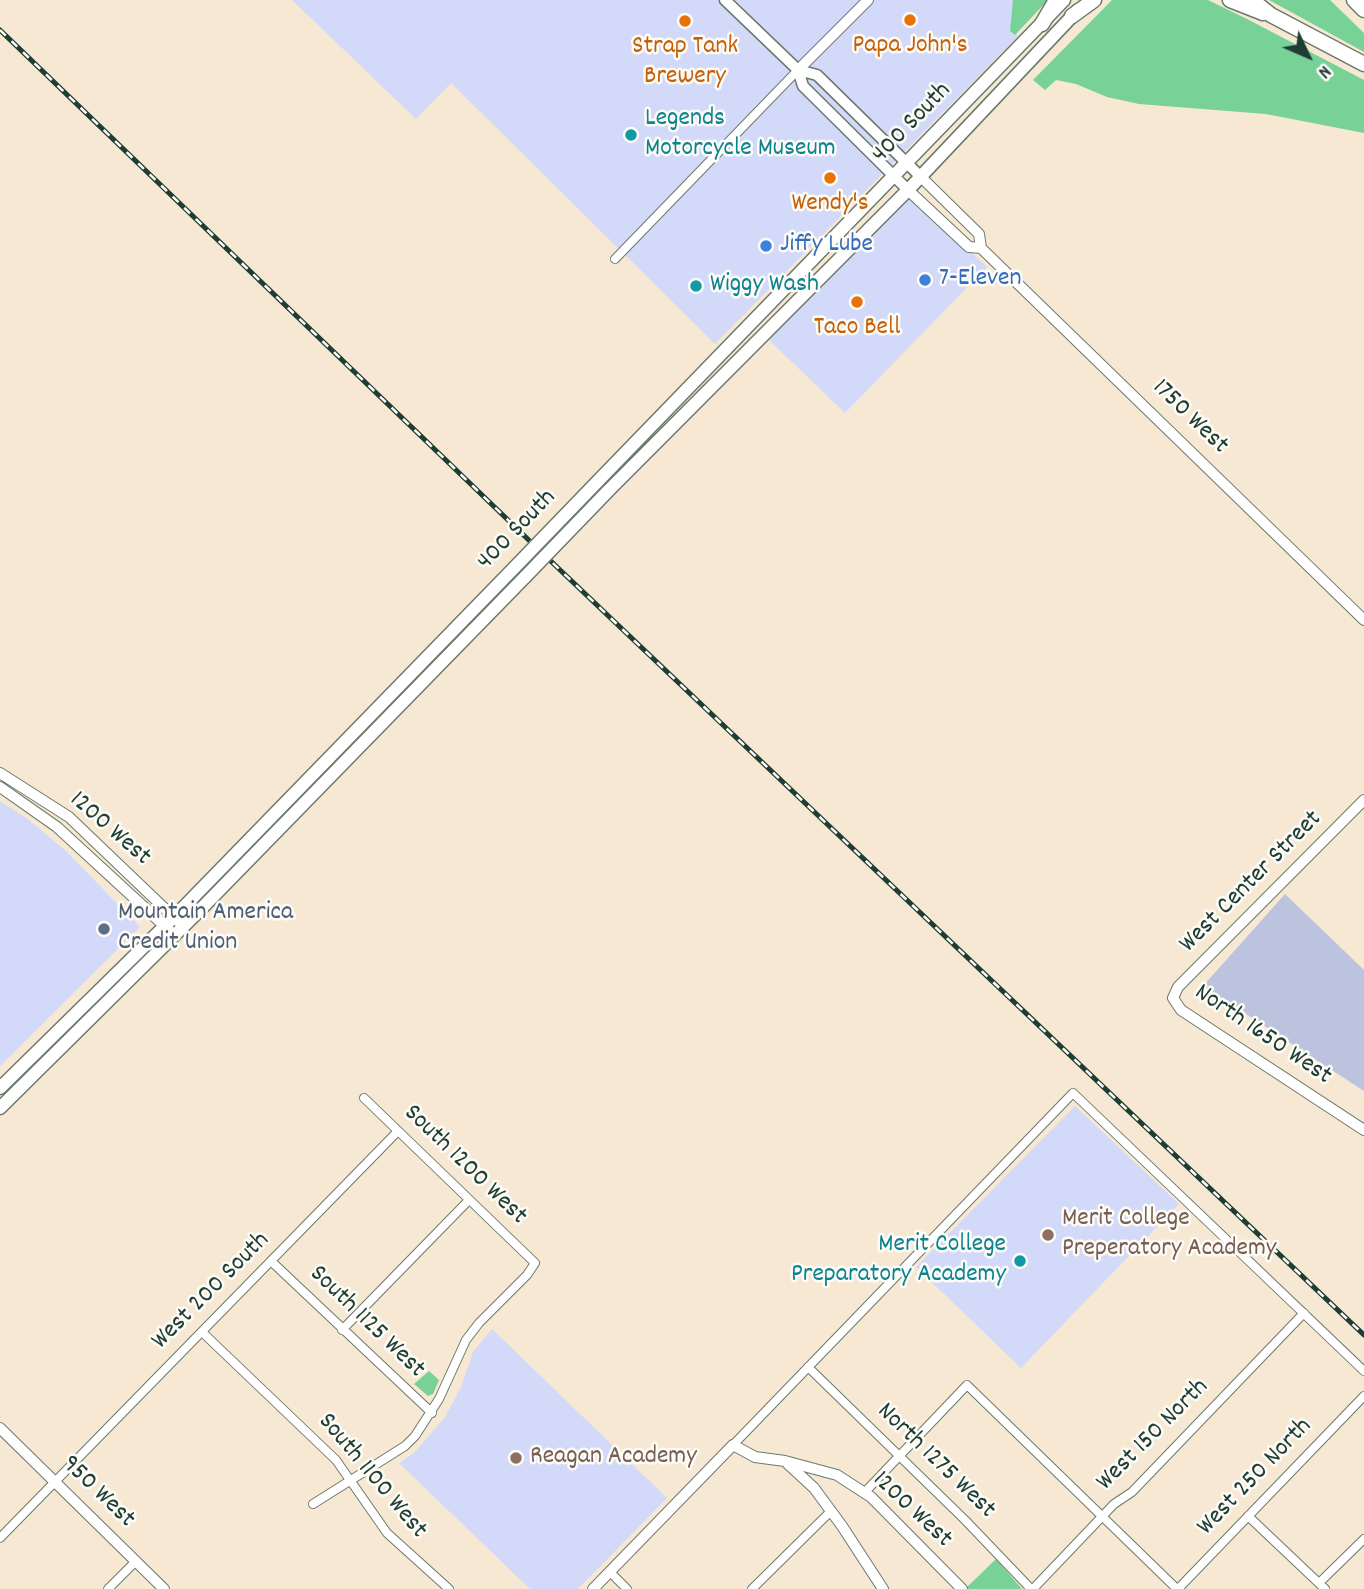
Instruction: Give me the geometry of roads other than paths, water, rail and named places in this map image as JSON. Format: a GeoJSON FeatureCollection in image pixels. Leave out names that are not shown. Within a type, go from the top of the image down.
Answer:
{"type":"FeatureCollection","features":[{"type":"Feature","properties":{"kind":"highway"},"geometry":{"type":"LineString","coordinates":[[1042,24],[1056,0]]}},
{"type":"Feature","properties":{"kind":"highway"},"geometry":{"type":"LineString","coordinates":[[1072,16],[1094,0]]}},
{"type":"Feature","properties":{"kind":"highway"},"geometry":{"type":"LineString","coordinates":[[1230,0],[1271,15]]}},
{"type":"Feature","properties":{"kind":"highway"},"geometry":{"type":"LineString","coordinates":[[1252,0],[1271,15],[1364,64]]}},
{"type":"Feature","properties":{"kind":"highway"},"geometry":{"type":"LineString","coordinates":[[1354,0],[1364,10]]}},
{"type":"Feature","properties":{"kind":"main road"},"geometry":{"type":"LineString","coordinates":[[725,0],[798,70]]}},
{"type":"Feature","properties":{"kind":"main road","name":"400 South"},"geometry":{"type":"LineString","coordinates":[[0,1108],[514,568],[1064,0]]}},
{"type":"Feature","properties":{"kind":"main road","name":"400 South"},"geometry":{"type":"LineString","coordinates":[[0,1088],[174,926],[525,577],[921,177],[1088,0]]}},
{"type":"Feature","properties":{"kind":"main road","name":"1750 West"},"geometry":{"type":"LineString","coordinates":[[798,70],[817,75],[921,177]]}},
{"type":"Feature","properties":{"kind":"main road","name":"1750 West"},"geometry":{"type":"LineString","coordinates":[[798,70],[803,86],[908,190]]}},
{"type":"Feature","properties":{"kind":"street"},"geometry":{"type":"LineString","coordinates":[[615,259],[868,0]]}},
{"type":"Feature","properties":{"kind":"street","name":"1750 West"},"geometry":{"type":"LineString","coordinates":[[921,177],[979,234],[981,248],[1364,620]]}},
{"type":"Feature","properties":{"kind":"street","name":"1750 West"},"geometry":{"type":"LineString","coordinates":[[908,190],[969,247],[981,248]]}},
{"type":"Feature","properties":{"kind":"street","name":"1200 West"},"geometry":{"type":"LineString","coordinates":[[0,773],[69,817],[174,926]]}},
{"type":"Feature","properties":{"kind":"street","name":"1200 West"},"geometry":{"type":"LineString","coordinates":[[0,787],[57,827],[174,926]]}},
{"type":"Feature","properties":{"kind":"street","name":"West Center Street"},"geometry":{"type":"LineString","coordinates":[[1173,998],[1178,987],[1364,800]]}},
{"type":"Feature","properties":{"kind":"street","name":"North 1650 West"},"geometry":{"type":"LineString","coordinates":[[1173,998],[1181,1010],[1364,1130]]}},
{"type":"Feature","properties":{"kind":"street"},"geometry":{"type":"LineString","coordinates":[[593,1589],[1073,1093],[1364,1371]]}},
{"type":"Feature","properties":{"kind":"street","name":"South 1200 West"},"geometry":{"type":"LineString","coordinates":[[364,1098],[535,1263],[466,1340],[432,1413]]}},
{"type":"Feature","properties":{"kind":"street","name":"West 200 South"},"geometry":{"type":"LineString","coordinates":[[0,1538],[398,1131]]}},
{"type":"Feature","properties":{"kind":"street"},"geometry":{"type":"LineString","coordinates":[[342,1330],[469,1200]]}},
{"type":"Feature","properties":{"kind":"street","name":"South 1125 West"},"geometry":{"type":"LineString","coordinates":[[272,1262],[432,1413]]}},
{"type":"Feature","properties":{"kind":"street","name":"West 150 North"},"geometry":{"type":"LineString","coordinates":[[1032,1589],[1102,1517],[1132,1492],[1304,1313]]}},
{"type":"Feature","properties":{"kind":"street","name":"South 1100 West"},"geometry":{"type":"LineString","coordinates":[[202,1332],[336,1460],[387,1533],[449,1589]]}},
{"type":"Feature","properties":{"kind":"street","name":"North 1275 West"},"geometry":{"type":"LineString","coordinates":[[808,1367],[1032,1589]]}},
{"type":"Feature","properties":{"kind":"street"},"geometry":{"type":"LineString","coordinates":[[864,1493],[967,1385],[1177,1589]]}},
{"type":"Feature","properties":{"kind":"street","name":"West 250 North"},"geometry":{"type":"LineString","coordinates":[[1177,1589],[1364,1396]]}},
{"type":"Feature","properties":{"kind":"street"},"geometry":{"type":"LineString","coordinates":[[313,1504],[405,1446],[432,1413]]}},
{"type":"Feature","properties":{"kind":"street","name":"950 West"},"geometry":{"type":"LineString","coordinates":[[0,1428],[164,1589]]}},
{"type":"Feature","properties":{"kind":"street","name":"1200 West"},"geometry":{"type":"LineString","coordinates":[[733,1445],[755,1457],[785,1461],[837,1475],[864,1493],[962,1589]]}},
{"type":"Feature","properties":{"kind":"street"},"geometry":{"type":"LineString","coordinates":[[785,1461],[814,1488],[883,1589]]}},
{"type":"Feature","properties":{"kind":"street"},"geometry":{"type":"LineString","coordinates":[[752,1589],[831,1511]]}},
{"type":"Feature","properties":{"kind":"street"},"geometry":{"type":"LineString","coordinates":[[1248,1516],[1322,1586],[1364,1539]]}},
{"type":"Feature","properties":{"kind":"street"},"geometry":{"type":"LineString","coordinates":[[108,1589],[136,1561]]}},
{"type":"Feature","properties":{"kind":"street"},"geometry":{"type":"LineString","coordinates":[[610,1572],[627,1589]]}},
{"type":"Feature","properties":{"kind":"railway"},"geometry":{"type":"LineString","coordinates":[[0,30],[537,548],[1364,1335]]}},
{"type":"Feature","properties":{"kind":"place","name":"Papa John's"},"geometry":{"type":"Point","coordinates":[910,20]}},
{"type":"Feature","properties":{"kind":"place","name":"Strap Tank Brewery"},"geometry":{"type":"Point","coordinates":[685,21]}},
{"type":"Feature","properties":{"kind":"place","name":"Legends Motorcycle Museum"},"geometry":{"type":"Point","coordinates":[631,135]}},
{"type":"Feature","properties":{"kind":"place","name":"Wendy's"},"geometry":{"type":"Point","coordinates":[830,178]}},
{"type":"Feature","properties":{"kind":"place","name":"Jiffy Lube"},"geometry":{"type":"Point","coordinates":[766,246]}},
{"type":"Feature","properties":{"kind":"place","name":"7-Eleven"},"geometry":{"type":"Point","coordinates":[925,280]}},
{"type":"Feature","properties":{"kind":"place","name":"Wiggy Wash"},"geometry":{"type":"Point","coordinates":[696,286]}},
{"type":"Feature","properties":{"kind":"place","name":"Taco Bell"},"geometry":{"type":"Point","coordinates":[857,302]}},
{"type":"Feature","properties":{"kind":"place","name":"Mountain America Credit Union"},"geometry":{"type":"Point","coordinates":[104,929]}},
{"type":"Feature","properties":{"kind":"place","name":"Merit College Preperatory Academy"},"geometry":{"type":"Point","coordinates":[1048,1235]}},
{"type":"Feature","properties":{"kind":"place","name":"Merit College Preparatory Academy"},"geometry":{"type":"Point","coordinates":[1020,1261]}},
{"type":"Feature","properties":{"kind":"place","name":"Reagan Academy"},"geometry":{"type":"Point","coordinates":[516,1458]}}]}
